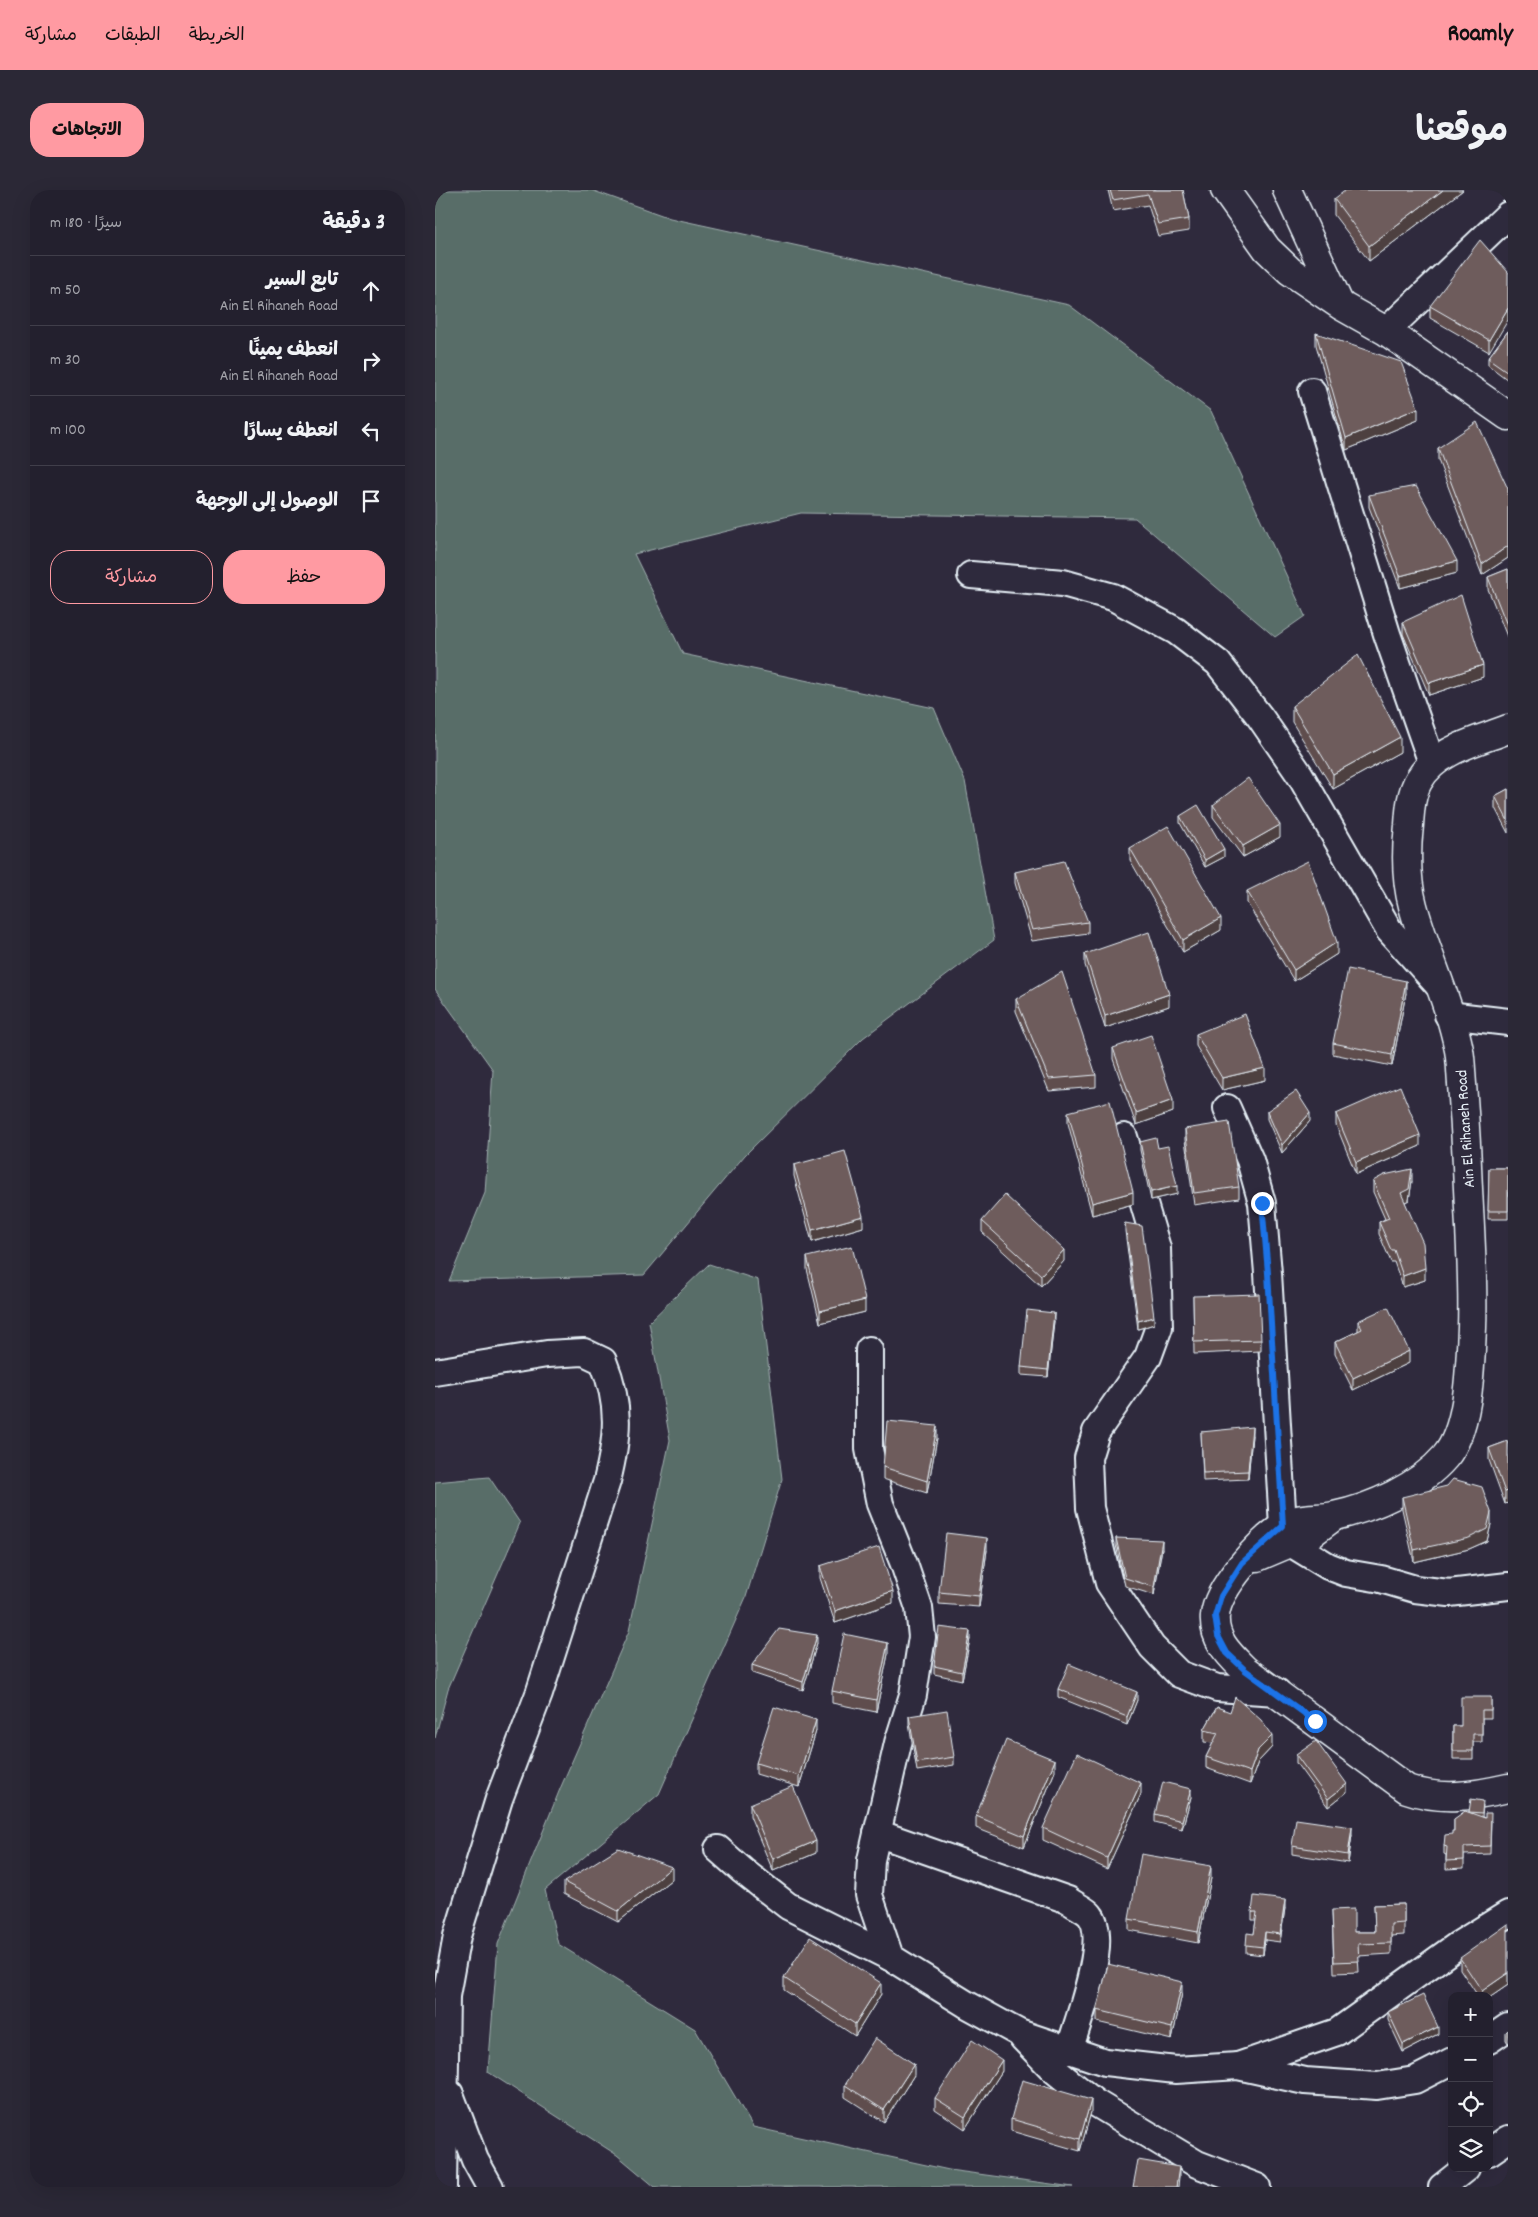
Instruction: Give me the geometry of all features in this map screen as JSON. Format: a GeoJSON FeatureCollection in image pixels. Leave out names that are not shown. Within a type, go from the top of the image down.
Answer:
{"type":"FeatureCollection","features":[{"type":"Feature","properties":{"kind":"street"},"geometry":{"type":"LineString","coordinates":[[1225,190],[1267,249],[1290,271],[1340,305],[1386,331],[1508,416]]}},
{"type":"Feature","properties":{"kind":"street"},"geometry":{"type":"LineString","coordinates":[[1287,190],[1340,305]]}},
{"type":"Feature","properties":{"kind":"street"},"geometry":{"type":"LineString","coordinates":[[1386,331],[1508,215]]}},
{"type":"Feature","properties":{"kind":"street"},"geometry":{"type":"LineString","coordinates":[[1312,391],[1387,634],[1432,764]]}},
{"type":"Feature","properties":{"kind":"street"},"geometry":{"type":"LineString","coordinates":[[971,575],[1063,583],[1113,597],[1176,631],[1218,663],[1261,718],[1300,775],[1389,930],[1440,987]]}},
{"type":"Feature","properties":{"kind":"street","name":"Ain El Rihaneh Road"},"geometry":{"type":"LineString","coordinates":[[1296,1531],[1333,1517],[1379,1504],[1430,1471],[1447,1455],[1461,1426],[1469,1383],[1472,1321],[1465,1126],[1459,1050],[1413,905],[1408,874],[1407,839],[1411,801],[1419,780],[1432,764],[1457,748],[1508,729]]}},
{"type":"Feature","properties":{"kind":"street"},"geometry":{"type":"LineString","coordinates":[[1448,1015],[1508,1022]]}},
{"type":"Feature","properties":{"kind":"street"},"geometry":{"type":"LineString","coordinates":[[1227,1108],[1250,1160],[1262,1203],[1269,1282],[1278,1468],[1282,1495],[1296,1531],[1328,1566],[1346,1573],[1381,1579],[1415,1589],[1449,1593],[1508,1586]]}},
{"type":"Feature","properties":{"kind":"street"},"geometry":{"type":"LineString","coordinates":[[1124,1137],[1157,1248],[1159,1327],[1148,1358],[1096,1432],[1088,1458],[1090,1508],[1109,1583],[1153,1647],[1179,1674],[1217,1688],[1277,1692]]}},
{"type":"Feature","properties":{"kind":"street"},"geometry":{"type":"LineString","coordinates":[[869,1350],[869,1450],[880,1504],[919,1608],[923,1637],[913,1695],[898,1743],[871,1860],[869,1895],[891,1957]]}},
{"type":"Feature","properties":{"kind":"street"},"geometry":{"type":"LineString","coordinates":[[435,1372],[547,1354],[583,1352],[603,1361],[611,1380],[615,1400],[616,1421],[615,1446],[607,1481],[539,1694],[499,1799],[457,1936],[445,1996],[443,2187]]}},
{"type":"Feature","properties":{"kind":"street"},"geometry":{"type":"LineString","coordinates":[[1296,1531],[1242,1563],[1221,1596],[1215,1616],[1218,1636],[1227,1653],[1245,1670],[1407,1789],[1424,1795],[1458,1798],[1508,1788]]}},
{"type":"Feature","properties":{"kind":"street"},"geometry":{"type":"LineString","coordinates":[[877,1833],[1068,1900],[1091,1916],[1097,1940],[1095,1961],[1069,2051]]}},
{"type":"Feature","properties":{"kind":"street"},"geometry":{"type":"LineString","coordinates":[[718,1849],[788,1906],[891,1957],[966,2004],[1019,2034],[1105,2062],[1176,2070],[1237,2066],[1337,2032],[1458,1945],[1508,1914]]}},
{"type":"Feature","properties":{"kind":"street"},"geometry":{"type":"LineString","coordinates":[[1493,2037],[1508,2028]]}},
{"type":"Feature","properties":{"kind":"street"},"geometry":{"type":"LineString","coordinates":[[1019,2034],[1053,2069],[1094,2102],[1197,2164],[1257,2187]]}},
{"type":"Feature","properties":{"kind":"street"},"geometry":{"type":"LineString","coordinates":[[1237,2066],[1305,2081],[1377,2086],[1415,2080],[1448,2063]]}},
{"type":"Feature","properties":{"kind":"street"},"geometry":{"type":"LineString","coordinates":[[445,2079],[475,2160],[490,2187]]}},
{"type":"Feature","properties":{"kind":"street"},"geometry":{"type":"LineString","coordinates":[[1493,2149],[1508,2139]]}},
{"type":"Feature","properties":{"kind":"street"},"geometry":{"type":"LineString","coordinates":[[1442,2187],[1461,2172]]}},
{"type":"Feature","properties":{"kind":"green space"},"geometry":{"type":"Polygon","coordinates":[[[435,190],[591,190],[670,218],[1069,305],[1211,411],[1305,616],[1275,637],[1135,518],[801,513],[634,554],[683,654],[934,708],[965,781],[994,940],[863,1038],[745,1155],[644,1275],[449,1281],[485,1193],[493,1070],[435,989],[435,190]]]}},
{"type":"Feature","properties":{"kind":"green space"},"geometry":{"type":"Polygon","coordinates":[[[709,1264],[758,1280],[782,1479],[746,1597],[659,1794],[545,1890],[558,1944],[695,2029],[753,2127],[949,2170],[1073,2187],[655,2187],[617,2155],[488,2072],[498,1944],[560,1789],[629,1631],[670,1440],[649,1322],[709,1264]]]}},
{"type":"Feature","properties":{"kind":"green space"},"geometry":{"type":"Polygon","coordinates":[[[489,1477],[520,1523],[448,1689],[435,1738],[435,1482],[489,1477]]]}},
{"type":"Feature","properties":{"kind":"building"},"geometry":{"type":"Polygon","coordinates":[[[1110,190],[1183,190],[1189,219],[1158,224],[1148,194],[1113,200],[1110,190]]]}},
{"type":"Feature","properties":{"kind":"building"},"geometry":{"type":"Polygon","coordinates":[[[1346,190],[1443,190],[1369,246],[1334,199],[1346,190]]]}},
{"type":"Feature","properties":{"kind":"building"},"geometry":{"type":"Polygon","coordinates":[[[1480,240],[1508,272],[1508,308],[1489,340],[1430,306],[1480,240]]]}},
{"type":"Feature","properties":{"kind":"building"},"geometry":{"type":"Polygon","coordinates":[[[1508,331],[1508,372],[1488,358],[1508,331]]]}},
{"type":"Feature","properties":{"kind":"building"},"geometry":{"type":"Polygon","coordinates":[[[1316,333],[1401,362],[1418,408],[1346,438],[1316,333]]]}},
{"type":"Feature","properties":{"kind":"building"},"geometry":{"type":"Polygon","coordinates":[[[1477,422],[1508,489],[1508,546],[1482,564],[1438,448],[1477,422]]]}},
{"type":"Feature","properties":{"kind":"building"},"geometry":{"type":"Polygon","coordinates":[[[1416,486],[1457,561],[1400,576],[1369,495],[1416,486]]]}},
{"type":"Feature","properties":{"kind":"building"},"geometry":{"type":"Polygon","coordinates":[[[1508,569],[1508,628],[1488,577],[1508,569]]]}},
{"type":"Feature","properties":{"kind":"building"},"geometry":{"type":"Polygon","coordinates":[[[1461,595],[1483,665],[1429,683],[1403,622],[1461,595]]]}},
{"type":"Feature","properties":{"kind":"building"},"geometry":{"type":"Polygon","coordinates":[[[1358,655],[1400,737],[1333,774],[1292,706],[1358,655]]]}},
{"type":"Feature","properties":{"kind":"building"},"geometry":{"type":"Polygon","coordinates":[[[1248,778],[1280,825],[1243,846],[1213,805],[1248,778]]]}},
{"type":"Feature","properties":{"kind":"building"},"geometry":{"type":"Polygon","coordinates":[[[1508,789],[1508,821],[1495,796],[1508,789]]]}},
{"type":"Feature","properties":{"kind":"building"},"geometry":{"type":"Polygon","coordinates":[[[1198,805],[1224,849],[1205,860],[1180,816],[1198,805]]]}},
{"type":"Feature","properties":{"kind":"building"},"geometry":{"type":"Polygon","coordinates":[[[1168,826],[1221,918],[1183,940],[1130,848],[1168,826]]]}},
{"type":"Feature","properties":{"kind":"building"},"geometry":{"type":"Polygon","coordinates":[[[1064,861],[1088,922],[1032,930],[1015,872],[1064,861]]]}},
{"type":"Feature","properties":{"kind":"building"},"geometry":{"type":"Polygon","coordinates":[[[1308,861],[1337,942],[1294,970],[1247,891],[1308,861]]]}},
{"type":"Feature","properties":{"kind":"building"},"geometry":{"type":"Polygon","coordinates":[[[1149,932],[1169,994],[1105,1016],[1085,954],[1149,932]]]}},
{"type":"Feature","properties":{"kind":"building"},"geometry":{"type":"Polygon","coordinates":[[[1348,969],[1406,981],[1392,1055],[1333,1043],[1348,969]]]}},
{"type":"Feature","properties":{"kind":"building"},"geometry":{"type":"Polygon","coordinates":[[[1062,972],[1096,1075],[1049,1079],[1016,999],[1062,972]]]}},
{"type":"Feature","properties":{"kind":"building"},"geometry":{"type":"Polygon","coordinates":[[[1245,1014],[1265,1068],[1222,1078],[1196,1034],[1245,1014]]]}},
{"type":"Feature","properties":{"kind":"building"},"geometry":{"type":"Polygon","coordinates":[[[1151,1035],[1173,1100],[1136,1113],[1113,1048],[1151,1035]]]}},
{"type":"Feature","properties":{"kind":"building"},"geometry":{"type":"Polygon","coordinates":[[[1400,1086],[1420,1135],[1356,1162],[1336,1114],[1400,1086]]]}},
{"type":"Feature","properties":{"kind":"building"},"geometry":{"type":"Polygon","coordinates":[[[1296,1091],[1310,1113],[1282,1145],[1267,1111],[1296,1091]]]}},
{"type":"Feature","properties":{"kind":"building"},"geometry":{"type":"Polygon","coordinates":[[[1110,1101],[1133,1192],[1092,1203],[1068,1112],[1110,1101]]]}},
{"type":"Feature","properties":{"kind":"building"},"geometry":{"type":"Polygon","coordinates":[[[1229,1122],[1239,1187],[1194,1193],[1185,1129],[1229,1122]]]}},
{"type":"Feature","properties":{"kind":"building"},"geometry":{"type":"Polygon","coordinates":[[[1156,1138],[1158,1148],[1168,1146],[1177,1186],[1151,1192],[1140,1142],[1156,1138]]]}},
{"type":"Feature","properties":{"kind":"building"},"geometry":{"type":"Polygon","coordinates":[[[845,1151],[863,1216],[812,1230],[794,1165],[845,1151]]]}},
{"type":"Feature","properties":{"kind":"building"},"geometry":{"type":"Polygon","coordinates":[[[1489,1168],[1508,1168],[1508,1211],[1488,1211],[1489,1168]]]}},
{"type":"Feature","properties":{"kind":"building"},"geometry":{"type":"Polygon","coordinates":[[[1412,1169],[1409,1189],[1401,1193],[1423,1243],[1425,1268],[1403,1276],[1394,1250],[1391,1250],[1379,1222],[1389,1218],[1373,1181],[1384,1175],[1412,1169]]]}},
{"type":"Feature","properties":{"kind":"building"},"geometry":{"type":"Polygon","coordinates":[[[1005,1195],[1064,1250],[1041,1275],[982,1221],[1005,1195]]]}},
{"type":"Feature","properties":{"kind":"building"},"geometry":{"type":"Polygon","coordinates":[[[1125,1223],[1142,1226],[1154,1317],[1138,1321],[1125,1223]]]}},
{"type":"Feature","properties":{"kind":"building"},"geometry":{"type":"Polygon","coordinates":[[[852,1246],[865,1300],[820,1311],[807,1257],[852,1246]]]}},
{"type":"Feature","properties":{"kind":"building"},"geometry":{"type":"Polygon","coordinates":[[[1259,1294],[1261,1340],[1194,1342],[1193,1296],[1259,1294]]]}},
{"type":"Feature","properties":{"kind":"building"},"geometry":{"type":"Polygon","coordinates":[[[1388,1307],[1409,1351],[1353,1378],[1335,1342],[1362,1329],[1358,1321],[1388,1307]]]}},
{"type":"Feature","properties":{"kind":"building"},"geometry":{"type":"Polygon","coordinates":[[[1027,1310],[1054,1313],[1048,1370],[1021,1367],[1027,1310]]]}},
{"type":"Feature","properties":{"kind":"building"},"geometry":{"type":"Polygon","coordinates":[[[887,1421],[937,1426],[927,1481],[883,1467],[887,1421]]]}},
{"type":"Feature","properties":{"kind":"building"},"geometry":{"type":"Polygon","coordinates":[[[1252,1427],[1248,1471],[1203,1473],[1201,1432],[1252,1427]]]}},
{"type":"Feature","properties":{"kind":"building"},"geometry":{"type":"Polygon","coordinates":[[[1508,1441],[1508,1491],[1505,1492],[1489,1448],[1508,1441]]]}},
{"type":"Feature","properties":{"kind":"building"},"geometry":{"type":"Polygon","coordinates":[[[1453,1479],[1482,1487],[1491,1512],[1487,1529],[1469,1538],[1414,1550],[1402,1497],[1447,1486],[1453,1479]]]}},
{"type":"Feature","properties":{"kind":"building"},"geometry":{"type":"Polygon","coordinates":[[[946,1533],[987,1538],[979,1596],[939,1592],[946,1533]]]}},
{"type":"Feature","properties":{"kind":"building"},"geometry":{"type":"Polygon","coordinates":[[[1116,1538],[1162,1540],[1154,1587],[1125,1578],[1116,1538]]]}},
{"type":"Feature","properties":{"kind":"building"},"geometry":{"type":"Polygon","coordinates":[[[879,1547],[893,1591],[835,1611],[820,1566],[879,1547]]]}},
{"type":"Feature","properties":{"kind":"building"},"geometry":{"type":"Polygon","coordinates":[[[939,1627],[970,1631],[962,1672],[934,1666],[939,1627]]]}},
{"type":"Feature","properties":{"kind":"building"},"geometry":{"type":"Polygon","coordinates":[[[779,1629],[817,1635],[803,1682],[752,1665],[779,1629]]]}},
{"type":"Feature","properties":{"kind":"building"},"geometry":{"type":"Polygon","coordinates":[[[844,1634],[888,1643],[876,1700],[832,1691],[844,1634]]]}},
{"type":"Feature","properties":{"kind":"building"},"geometry":{"type":"Polygon","coordinates":[[[1069,1664],[1137,1692],[1127,1717],[1058,1689],[1069,1664]]]}},
{"type":"Feature","properties":{"kind":"building"},"geometry":{"type":"Polygon","coordinates":[[[1235,1697],[1261,1720],[1272,1736],[1258,1750],[1250,1772],[1206,1757],[1218,1733],[1204,1730],[1217,1707],[1230,1712],[1235,1697]]]}},
{"type":"Feature","properties":{"kind":"building"},"geometry":{"type":"Polygon","coordinates":[[[1461,1697],[1491,1697],[1491,1710],[1482,1710],[1482,1734],[1473,1734],[1473,1751],[1453,1751],[1453,1726],[1461,1726],[1461,1697]]]}},
{"type":"Feature","properties":{"kind":"building"},"geometry":{"type":"Polygon","coordinates":[[[774,1707],[816,1720],[799,1776],[756,1763],[774,1707]]]}},
{"type":"Feature","properties":{"kind":"building"},"geometry":{"type":"Polygon","coordinates":[[[947,1710],[954,1757],[917,1763],[909,1716],[947,1710]]]}},
{"type":"Feature","properties":{"kind":"building"},"geometry":{"type":"Polygon","coordinates":[[[1006,1740],[1055,1760],[1024,1836],[976,1816],[1006,1740]]]}},
{"type":"Feature","properties":{"kind":"building"},"geometry":{"type":"Polygon","coordinates":[[[1316,1741],[1347,1784],[1328,1799],[1296,1755],[1316,1741]]]}},
{"type":"Feature","properties":{"kind":"building"},"geometry":{"type":"Polygon","coordinates":[[[1077,1753],[1141,1783],[1107,1858],[1043,1828],[1077,1753]]]}},
{"type":"Feature","properties":{"kind":"building"},"geometry":{"type":"Polygon","coordinates":[[[1163,1782],[1191,1789],[1182,1821],[1155,1814],[1163,1782]]]}},
{"type":"Feature","properties":{"kind":"building"},"geometry":{"type":"Polygon","coordinates":[[[793,1786],[816,1841],[773,1859],[750,1804],[793,1786]]]}},
{"type":"Feature","properties":{"kind":"building"},"geometry":{"type":"Polygon","coordinates":[[[1471,1799],[1483,1801],[1482,1813],[1469,1812],[1471,1799]]]}},
{"type":"Feature","properties":{"kind":"building"},"geometry":{"type":"Polygon","coordinates":[[[1465,1811],[1485,1818],[1485,1813],[1491,1813],[1490,1846],[1464,1847],[1464,1860],[1446,1861],[1447,1847],[1444,1846],[1445,1835],[1452,1834],[1452,1831],[1454,1831],[1454,1819],[1465,1811]]]}},
{"type":"Feature","properties":{"kind":"building"},"geometry":{"type":"Polygon","coordinates":[[[1296,1819],[1352,1827],[1348,1855],[1292,1846],[1296,1819]]]}},
{"type":"Feature","properties":{"kind":"building"},"geometry":{"type":"Polygon","coordinates":[[[618,1848],[672,1867],[618,1911],[564,1882],[618,1848]]]}},
{"type":"Feature","properties":{"kind":"building"},"geometry":{"type":"Polygon","coordinates":[[[1141,1854],[1211,1866],[1198,1932],[1129,1919],[1141,1854]]]}},
{"type":"Feature","properties":{"kind":"building"},"geometry":{"type":"Polygon","coordinates":[[[1254,1896],[1285,1900],[1280,1934],[1265,1932],[1263,1947],[1246,1945],[1247,1933],[1254,1934],[1257,1912],[1252,1912],[1254,1896]]]}},
{"type":"Feature","properties":{"kind":"building"},"geometry":{"type":"Polygon","coordinates":[[[1404,1904],[1404,1923],[1391,1924],[1391,1943],[1358,1944],[1359,1961],[1334,1962],[1332,1910],[1354,1909],[1354,1932],[1375,1932],[1374,1905],[1404,1904]]]}},
{"type":"Feature","properties":{"kind":"building"},"geometry":{"type":"Polygon","coordinates":[[[1508,1924],[1508,1973],[1482,1991],[1460,1958],[1508,1924]]]}},
{"type":"Feature","properties":{"kind":"building"},"geometry":{"type":"Polygon","coordinates":[[[810,1937],[881,1983],[855,2024],[784,1978],[810,1937]]]}},
{"type":"Feature","properties":{"kind":"building"},"geometry":{"type":"Polygon","coordinates":[[[1108,1964],[1182,1982],[1172,2028],[1097,2010],[1108,1964]]]}},
{"type":"Feature","properties":{"kind":"building"},"geometry":{"type":"Polygon","coordinates":[[[1423,1995],[1438,2027],[1403,2044],[1388,2012],[1423,1995]]]}},
{"type":"Feature","properties":{"kind":"building"},"geometry":{"type":"Polygon","coordinates":[[[875,2038],[914,2064],[884,2110],[845,2085],[875,2038]]]}},
{"type":"Feature","properties":{"kind":"building"},"geometry":{"type":"Polygon","coordinates":[[[972,2040],[1002,2060],[965,2117],[935,2098],[972,2040]]]}},
{"type":"Feature","properties":{"kind":"building"},"geometry":{"type":"Polygon","coordinates":[[[1022,2080],[1091,2100],[1080,2139],[1011,2119],[1022,2080]]]}},
{"type":"Feature","properties":{"kind":"building"},"geometry":{"type":"Polygon","coordinates":[[[1138,2160],[1179,2167],[1176,2187],[1133,2187],[1138,2160]]]}},
{"type":"Feature","properties":{"kind":"route"},"geometry":{"type":"LineString","coordinates":[[1262,1203],[1283,1526],[1242,1563],[1221,1596],[1215,1616],[1218,1636],[1227,1653],[1245,1670],[1315,1721]]}}]}
